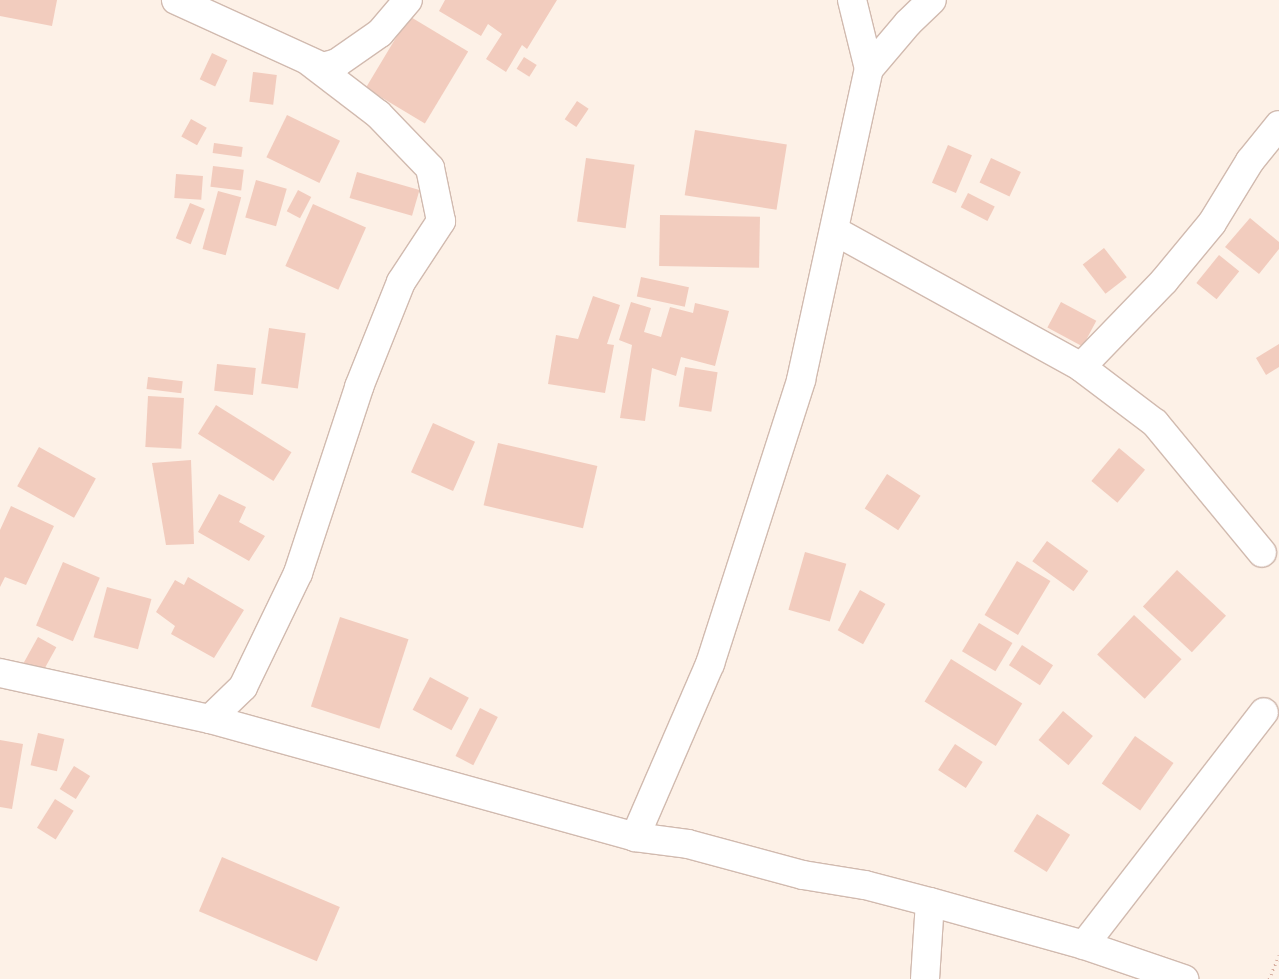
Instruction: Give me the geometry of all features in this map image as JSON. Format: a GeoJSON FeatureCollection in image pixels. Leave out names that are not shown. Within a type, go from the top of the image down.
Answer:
{"type":"FeatureCollection","features":[{"type":"Feature","properties":{"kind":"street"},"geometry":{"type":"LineString","coordinates":[[176,0],[238,26],[323,67],[337,64],[380,33],[408,0]]}},
{"type":"Feature","properties":{"kind":"street"},"geometry":{"type":"LineString","coordinates":[[635,837],[710,664],[800,380],[835,231],[869,69],[852,0]]}},
{"type":"Feature","properties":{"kind":"street"},"geometry":{"type":"LineString","coordinates":[[869,69],[908,23],[932,0]]}},
{"type":"Feature","properties":{"kind":"street"},"geometry":{"type":"LineString","coordinates":[[210,719],[243,687],[298,573],[358,387],[401,282],[441,221],[430,168],[378,114],[310,62]]}},
{"type":"Feature","properties":{"kind":"street"},"geometry":{"type":"LineString","coordinates":[[1080,368],[1164,281],[1212,223],[1250,161],[1279,125]]}},
{"type":"Feature","properties":{"kind":"street"},"geometry":{"type":"LineString","coordinates":[[835,231],[1080,368],[1155,423],[1262,553]]}},
{"type":"Feature","properties":{"kind":"street"},"geometry":{"type":"LineString","coordinates":[[0,673],[210,719],[635,837],[688,844],[803,875],[865,885],[1084,944],[1184,979]]}},
{"type":"Feature","properties":{"kind":"street"},"geometry":{"type":"LineString","coordinates":[[1084,944],[1264,712]]}},
{"type":"Feature","properties":{"kind":"street"},"geometry":{"type":"LineString","coordinates":[[925,979],[930,902]]}},
{"type":"Feature","properties":{"kind":"path"},"geometry":{"type":"LineString","coordinates":[[1269,979],[1279,955]]}},
{"type":"Feature","properties":{"kind":"building"},"geometry":{"type":"Polygon","coordinates":[[[0,0],[57,0],[52,26],[0,16],[0,0]]]}},
{"type":"Feature","properties":{"kind":"building"},"geometry":{"type":"Polygon","coordinates":[[[445,0],[557,0],[527,49],[522,45],[506,72],[486,59],[502,34],[488,24],[481,36],[439,11],[445,0]]]}},
{"type":"Feature","properties":{"kind":"building"},"geometry":{"type":"Polygon","coordinates":[[[409,16],[468,52],[425,124],[366,88],[409,16]]]}},
{"type":"Feature","properties":{"kind":"building"},"geometry":{"type":"Polygon","coordinates":[[[212,53],[227,60],[215,86],[200,79],[212,53]]]}},
{"type":"Feature","properties":{"kind":"building"},"geometry":{"type":"Polygon","coordinates":[[[524,57],[537,65],[529,77],[517,69],[524,57]]]}},
{"type":"Feature","properties":{"kind":"building"},"geometry":{"type":"Polygon","coordinates":[[[253,72],[277,75],[273,105],[249,102],[253,72]]]}},
{"type":"Feature","properties":{"kind":"building"},"geometry":{"type":"Polygon","coordinates":[[[577,101],[589,109],[576,127],[565,119],[577,101]]]}},
{"type":"Feature","properties":{"kind":"building"},"geometry":{"type":"Polygon","coordinates":[[[287,115],[340,141],[319,183],[266,157],[287,115]]]}},
{"type":"Feature","properties":{"kind":"building"},"geometry":{"type":"Polygon","coordinates":[[[191,119],[207,128],[197,145],[181,136],[191,119]]]}},
{"type":"Feature","properties":{"kind":"building"},"geometry":{"type":"Polygon","coordinates":[[[695,130],[787,145],[777,210],[685,195],[695,130]]]}},
{"type":"Feature","properties":{"kind":"building"},"geometry":{"type":"Polygon","coordinates":[[[214,143],[243,147],[241,157],[213,153],[214,143]]]}},
{"type":"Feature","properties":{"kind":"building"},"geometry":{"type":"Polygon","coordinates":[[[948,145],[972,155],[956,193],[932,183],[948,145]]]}},
{"type":"Feature","properties":{"kind":"building"},"geometry":{"type":"Polygon","coordinates":[[[586,158],[635,165],[626,228],[577,221],[586,158]]]}},
{"type":"Feature","properties":{"kind":"building"},"geometry":{"type":"Polygon","coordinates":[[[991,158],[1021,172],[1009,196],[980,182],[991,158]]]}},
{"type":"Feature","properties":{"kind":"building"},"geometry":{"type":"Polygon","coordinates":[[[213,166],[244,170],[241,191],[210,187],[213,166]]]}},
{"type":"Feature","properties":{"kind":"building"},"geometry":{"type":"Polygon","coordinates":[[[357,172],[419,190],[412,216],[350,198],[357,172]]]}},
{"type":"Feature","properties":{"kind":"building"},"geometry":{"type":"Polygon","coordinates":[[[176,174],[203,176],[201,200],[174,198],[176,174]]]}},
{"type":"Feature","properties":{"kind":"building"},"geometry":{"type":"Polygon","coordinates":[[[256,180],[287,189],[276,226],[245,217],[256,180]]]}},
{"type":"Feature","properties":{"kind":"building"},"geometry":{"type":"Polygon","coordinates":[[[298,190],[311,197],[300,218],[287,211],[298,190]]]}},
{"type":"Feature","properties":{"kind":"building"},"geometry":{"type":"Polygon","coordinates":[[[218,191],[241,197],[226,255],[202,249],[218,191]]]}},
{"type":"Feature","properties":{"kind":"building"},"geometry":{"type":"Polygon","coordinates":[[[968,193],[995,207],[987,221],[961,207],[968,193]]]}},
{"type":"Feature","properties":{"kind":"building"},"geometry":{"type":"Polygon","coordinates":[[[190,203],[205,209],[191,244],[176,238],[190,203]]]}},
{"type":"Feature","properties":{"kind":"building"},"geometry":{"type":"Polygon","coordinates":[[[313,204],[366,228],[338,290],[285,266],[313,204]]]}},
{"type":"Feature","properties":{"kind":"building"},"geometry":{"type":"Polygon","coordinates":[[[660,215],[760,217],[759,268],[659,266],[660,215]]]}},
{"type":"Feature","properties":{"kind":"building"},"geometry":{"type":"Polygon","coordinates":[[[1250,218],[1279,242],[1279,249],[1259,274],[1225,247],[1250,218]]]}},
{"type":"Feature","properties":{"kind":"building"},"geometry":{"type":"Polygon","coordinates":[[[1104,248],[1127,277],[1106,294],[1083,265],[1104,248]]]}},
{"type":"Feature","properties":{"kind":"building"},"geometry":{"type":"Polygon","coordinates":[[[1219,255],[1239,271],[1217,299],[1196,283],[1219,255]]]}},
{"type":"Feature","properties":{"kind":"building"},"geometry":{"type":"Polygon","coordinates":[[[641,277],[689,287],[685,307],[637,297],[641,277]]]}},
{"type":"Feature","properties":{"kind":"building"},"geometry":{"type":"Polygon","coordinates":[[[593,296],[620,305],[607,344],[614,345],[605,393],[548,384],[556,335],[578,339],[593,296]]]}},
{"type":"Feature","properties":{"kind":"building"},"geometry":{"type":"Polygon","coordinates":[[[631,302],[651,308],[644,332],[661,337],[670,307],[693,313],[695,303],[729,311],[715,366],[681,357],[676,376],[652,368],[645,421],[620,418],[632,345],[619,340],[631,302]]]}},
{"type":"Feature","properties":{"kind":"building"},"geometry":{"type":"Polygon","coordinates":[[[1061,302],[1096,321],[1083,346],[1047,328],[1061,302]]]}},
{"type":"Feature","properties":{"kind":"building"},"geometry":{"type":"Polygon","coordinates":[[[269,328],[306,333],[298,389],[261,383],[269,328]]]}},
{"type":"Feature","properties":{"kind":"building"},"geometry":{"type":"Polygon","coordinates":[[[1279,344],[1279,367],[1266,375],[1256,358],[1279,344]]]}},
{"type":"Feature","properties":{"kind":"building"},"geometry":{"type":"Polygon","coordinates":[[[217,364],[256,368],[253,395],[214,391],[217,364]]]}},
{"type":"Feature","properties":{"kind":"building"},"geometry":{"type":"Polygon","coordinates":[[[685,367],[718,372],[711,412],[679,407],[685,367]]]}},
{"type":"Feature","properties":{"kind":"building"},"geometry":{"type":"Polygon","coordinates":[[[148,377],[183,381],[181,393],[147,389],[148,377]]]}},
{"type":"Feature","properties":{"kind":"building"},"geometry":{"type":"Polygon","coordinates":[[[148,396],[184,398],[181,449],[145,447],[148,396]]]}},
{"type":"Feature","properties":{"kind":"building"},"geometry":{"type":"Polygon","coordinates":[[[216,405],[291,452],[273,481],[198,434],[216,405]]]}},
{"type":"Feature","properties":{"kind":"building"},"geometry":{"type":"Polygon","coordinates":[[[433,423],[475,442],[453,491],[411,472],[433,423]]]}},
{"type":"Feature","properties":{"kind":"building"},"geometry":{"type":"Polygon","coordinates":[[[498,443],[597,466],[583,528],[484,505],[498,443]]]}},
{"type":"Feature","properties":{"kind":"building"},"geometry":{"type":"Polygon","coordinates":[[[39,447],[96,479],[74,518],[17,486],[39,447]]]}},
{"type":"Feature","properties":{"kind":"building"},"geometry":{"type":"Polygon","coordinates":[[[1119,448],[1145,470],[1117,503],[1091,481],[1119,448]]]}},
{"type":"Feature","properties":{"kind":"building"},"geometry":{"type":"Polygon","coordinates":[[[191,460],[194,544],[166,545],[152,463],[191,460]]]}},
{"type":"Feature","properties":{"kind":"building"},"geometry":{"type":"Polygon","coordinates":[[[887,474],[921,496],[898,530],[865,508],[887,474]]]}},
{"type":"Feature","properties":{"kind":"building"},"geometry":{"type":"Polygon","coordinates":[[[219,494],[246,507],[239,522],[265,536],[249,561],[198,532],[219,494]]]}},
{"type":"Feature","properties":{"kind":"building"},"geometry":{"type":"Polygon","coordinates":[[[11,506],[54,526],[26,585],[5,577],[0,587],[0,530],[11,506]]]}},
{"type":"Feature","properties":{"kind":"building"},"geometry":{"type":"Polygon","coordinates":[[[1047,541],[1088,571],[1074,591],[1032,561],[1047,541]]]}},
{"type":"Feature","properties":{"kind":"building"},"geometry":{"type":"Polygon","coordinates":[[[805,552],[846,564],[830,622],[788,610],[805,552]]]}},
{"type":"Feature","properties":{"kind":"building"},"geometry":{"type":"Polygon","coordinates":[[[1017,561],[1050,581],[1018,635],[985,615],[1017,561]]]}},
{"type":"Feature","properties":{"kind":"building"},"geometry":{"type":"Polygon","coordinates":[[[63,562],[100,578],[73,641],[36,626],[63,562]]]}},
{"type":"Feature","properties":{"kind":"building"},"geometry":{"type":"Polygon","coordinates":[[[1177,570],[1226,616],[1192,652],[1143,607],[1177,570]]]}},
{"type":"Feature","properties":{"kind":"building"},"geometry":{"type":"Polygon","coordinates":[[[188,577],[244,610],[214,658],[171,634],[175,626],[156,612],[175,580],[184,585],[188,577]]]}},
{"type":"Feature","properties":{"kind":"building"},"geometry":{"type":"Polygon","coordinates":[[[107,587],[151,599],[138,649],[94,637],[107,587]]]}},
{"type":"Feature","properties":{"kind":"building"},"geometry":{"type":"Polygon","coordinates":[[[860,590],[885,604],[863,644],[838,630],[860,590]]]}},
{"type":"Feature","properties":{"kind":"building"},"geometry":{"type":"Polygon","coordinates":[[[1134,615],[1182,659],[1145,699],[1097,654],[1134,615]]]}},
{"type":"Feature","properties":{"kind":"building"},"geometry":{"type":"Polygon","coordinates":[[[340,617],[408,639],[379,729],[311,706],[340,617]]]}},
{"type":"Feature","properties":{"kind":"building"},"geometry":{"type":"Polygon","coordinates":[[[979,623],[1012,643],[995,671],[962,651],[979,623]]]}},
{"type":"Feature","properties":{"kind":"building"},"geometry":{"type":"Polygon","coordinates":[[[38,637],[56,647],[42,673],[23,663],[38,637]]]}},
{"type":"Feature","properties":{"kind":"building"},"geometry":{"type":"Polygon","coordinates":[[[1022,645],[1053,665],[1040,685],[1009,665],[1022,645]]]}},
{"type":"Feature","properties":{"kind":"building"},"geometry":{"type":"Polygon","coordinates":[[[951,659],[1022,704],[996,746],[925,701],[951,659]]]}},
{"type":"Feature","properties":{"kind":"building"},"geometry":{"type":"Polygon","coordinates":[[[430,677],[469,698],[451,730],[413,710],[430,677]]]}},
{"type":"Feature","properties":{"kind":"building"},"geometry":{"type":"Polygon","coordinates":[[[480,708],[498,717],[473,765],[455,756],[480,708]]]}},
{"type":"Feature","properties":{"kind":"building"},"geometry":{"type":"Polygon","coordinates":[[[1063,711],[1093,736],[1068,765],[1039,740],[1063,711]]]}},
{"type":"Feature","properties":{"kind":"building"},"geometry":{"type":"Polygon","coordinates":[[[38,733],[64,739],[57,771],[31,765],[38,733]]]}},
{"type":"Feature","properties":{"kind":"building"},"geometry":{"type":"Polygon","coordinates":[[[1135,736],[1174,763],[1140,810],[1102,784],[1135,736]]]}},
{"type":"Feature","properties":{"kind":"building"},"geometry":{"type":"Polygon","coordinates":[[[0,740],[23,744],[12,809],[0,807],[0,740]]]}},
{"type":"Feature","properties":{"kind":"building"},"geometry":{"type":"Polygon","coordinates":[[[955,744],[983,762],[966,788],[938,770],[955,744]]]}},
{"type":"Feature","properties":{"kind":"building"},"geometry":{"type":"Polygon","coordinates":[[[74,766],[90,776],[76,799],[60,789],[74,766]]]}},
{"type":"Feature","properties":{"kind":"building"},"geometry":{"type":"Polygon","coordinates":[[[55,799],[74,811],[56,839],[37,828],[55,799]]]}},
{"type":"Feature","properties":{"kind":"building"},"geometry":{"type":"Polygon","coordinates":[[[1037,814],[1070,835],[1047,872],[1014,851],[1037,814]]]}},
{"type":"Feature","properties":{"kind":"building"},"geometry":{"type":"Polygon","coordinates":[[[222,857],[340,907],[317,961],[199,911],[222,857]]]}}]}
